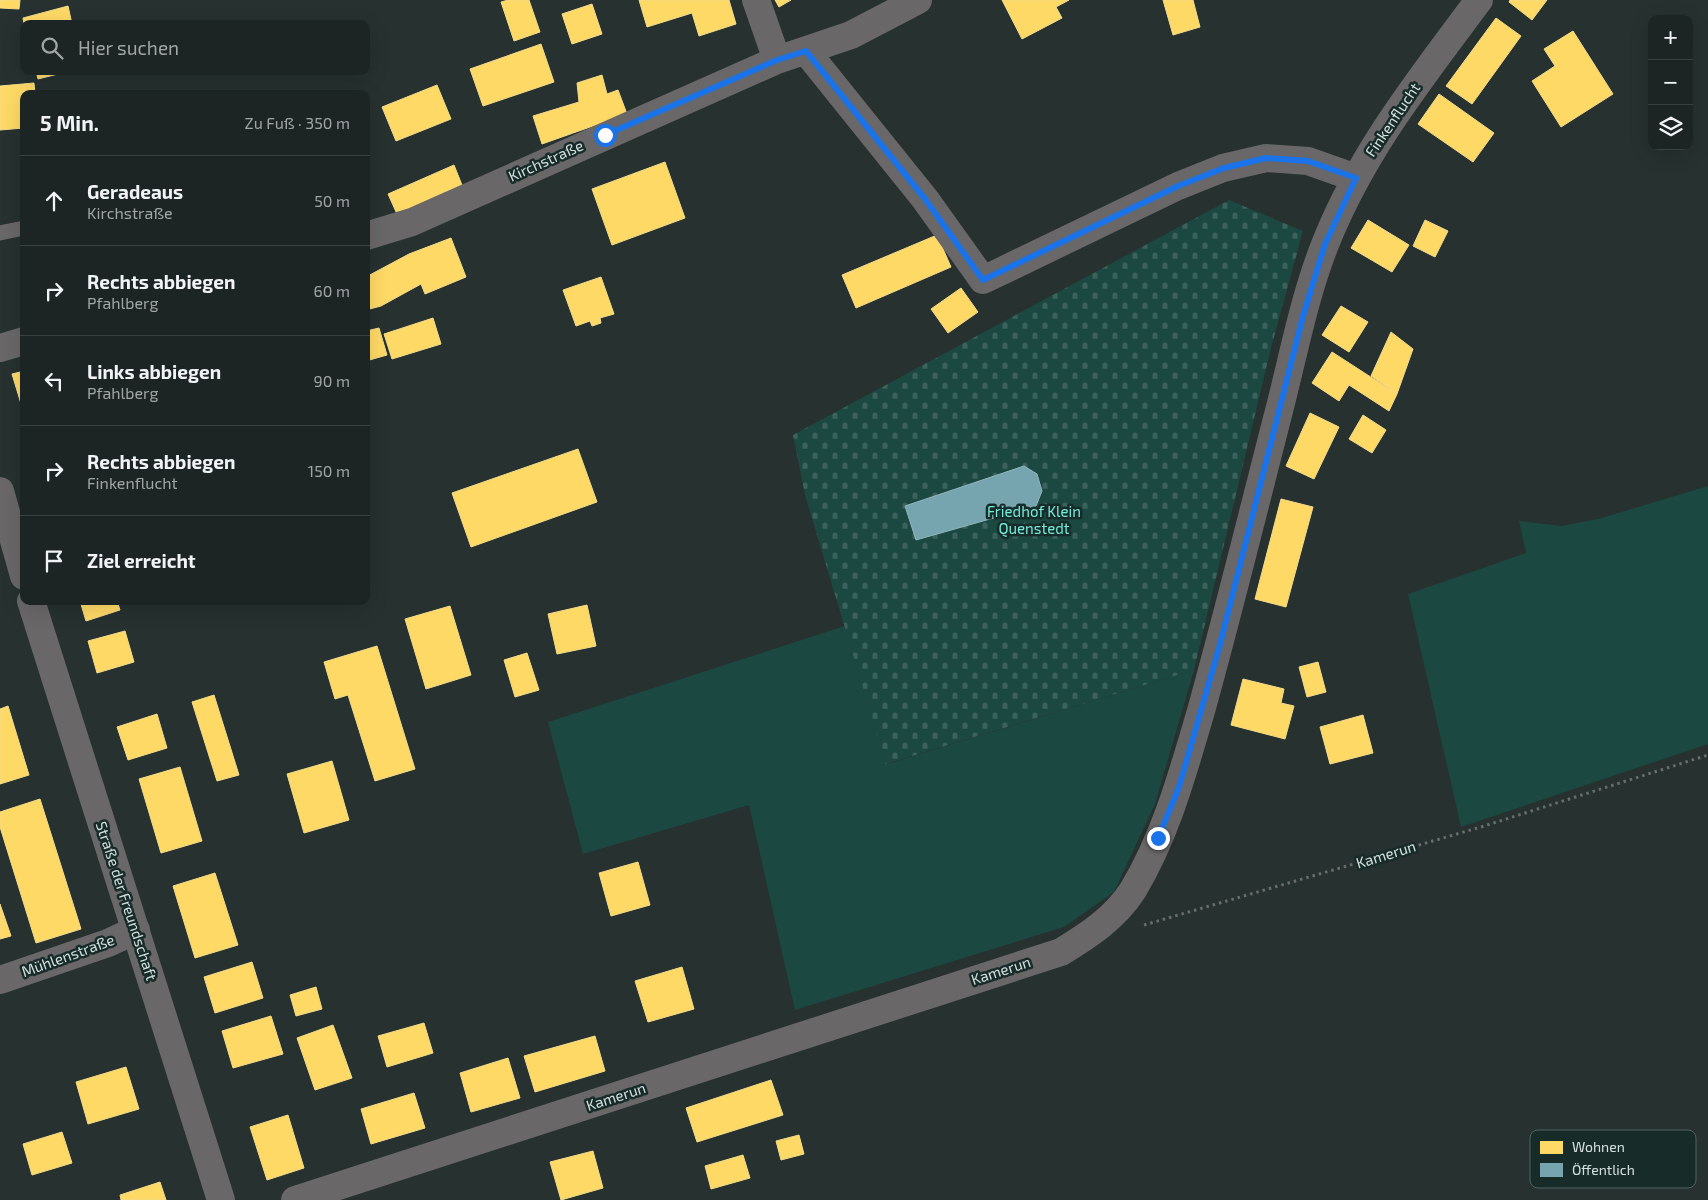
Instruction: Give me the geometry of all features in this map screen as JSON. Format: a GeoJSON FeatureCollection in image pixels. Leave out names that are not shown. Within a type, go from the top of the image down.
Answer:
{"type":"FeatureCollection","features":[{"type":"Feature","properties":{"kind":"street"},"geometry":{"type":"LineString","coordinates":[[756,0],[777,60]]}},
{"type":"Feature","properties":{"kind":"street","name":"Kirchstraße"},"geometry":{"type":"LineString","coordinates":[[370,235],[412,222],[777,60],[851,35],[918,0]]}},
{"type":"Feature","properties":{"kind":"street","name":"Finkenflucht"},"geometry":{"type":"LineString","coordinates":[[1101,928],[1132,891],[1158,838],[1179,787],[1219,648],[1303,316],[1325,244],[1356,178],[1391,119],[1479,0]]}},
{"type":"Feature","properties":{"kind":"street"},"geometry":{"type":"LineString","coordinates":[[806,51],[925,199],[983,280],[1178,186],[1224,168],[1266,158],[1308,161],[1356,178]]}},
{"type":"Feature","properties":{"kind":"street"},"geometry":{"type":"LineString","coordinates":[[0,348],[20,342]]}},
{"type":"Feature","properties":{"kind":"street"},"geometry":{"type":"LineString","coordinates":[[0,491],[20,562]]}},
{"type":"Feature","properties":{"kind":"street","name":"Straße der Freundschaft"},"geometry":{"type":"LineString","coordinates":[[33,605],[221,1200]]}},
{"type":"Feature","properties":{"kind":"street","name":"Kamerun"},"geometry":{"type":"LineString","coordinates":[[295,1200],[1061,952],[1101,928]]}},
{"type":"Feature","properties":{"kind":"street","name":"Mühlenstraße"},"geometry":{"type":"LineString","coordinates":[[0,980],[108,943],[136,930]]}},
{"type":"Feature","properties":{"kind":"lane"},"geometry":{"type":"LineString","coordinates":[[0,233],[20,229]]}},
{"type":"Feature","properties":{"kind":"path","name":"Kamerun"},"geometry":{"type":"LineString","coordinates":[[1101,928],[1151,925],[1471,830],[1708,755]]}},
{"type":"Feature","properties":{"kind":"green space","name":"Friedhof Klein Quenstedt"},"geometry":{"type":"Polygon","coordinates":[[[1229,200],[1303,231],[1271,348],[1194,670],[886,764],[805,495],[793,435],[1229,200]]]}},
{"type":"Feature","properties":{"kind":"green space"},"geometry":{"type":"Polygon","coordinates":[[[1708,486],[1708,744],[1461,827],[1408,594],[1526,553],[1519,521],[1561,526],[1598,519],[1708,486]]]}},
{"type":"Feature","properties":{"kind":"green space"},"geometry":{"type":"Polygon","coordinates":[[[845,626],[887,764],[1194,670],[1155,804],[1114,892],[1064,927],[795,1010],[749,805],[583,854],[548,722],[845,626]]]}},
{"type":"Feature","properties":{"kind":"building: Wohnen"},"geometry":{"type":"Polygon","coordinates":[[[0,0],[20,0],[19,9],[0,8],[0,0]]]}},
{"type":"Feature","properties":{"kind":"building: Wohnen"},"geometry":{"type":"Polygon","coordinates":[[[529,0],[540,32],[514,41],[501,2],[529,0]]]}},
{"type":"Feature","properties":{"kind":"building: Wohnen"},"geometry":{"type":"Polygon","coordinates":[[[639,0],[729,0],[736,24],[699,36],[692,13],[647,27],[639,0]]]}},
{"type":"Feature","properties":{"kind":"building: Wohnen"},"geometry":{"type":"Polygon","coordinates":[[[775,0],[791,0],[779,7],[775,0]]]}},
{"type":"Feature","properties":{"kind":"building: Wohnen"},"geometry":{"type":"Polygon","coordinates":[[[1002,0],[1069,0],[1056,7],[1062,18],[1022,39],[1002,0]]]}},
{"type":"Feature","properties":{"kind":"building: Wohnen"},"geometry":{"type":"Polygon","coordinates":[[[1163,0],[1193,0],[1200,27],[1173,35],[1163,0]]]}},
{"type":"Feature","properties":{"kind":"building: Wohnen"},"geometry":{"type":"Polygon","coordinates":[[[1510,0],[1547,0],[1532,20],[1509,2],[1510,0]]]}},
{"type":"Feature","properties":{"kind":"building: Wohnen"},"geometry":{"type":"Polygon","coordinates":[[[592,4],[602,34],[572,44],[562,14],[592,4]]]}},
{"type":"Feature","properties":{"kind":"building: Wohnen"},"geometry":{"type":"Polygon","coordinates":[[[68,6],[71,20],[23,20],[23,18],[68,6]]]}},
{"type":"Feature","properties":{"kind":"building: Wohnen"},"geometry":{"type":"Polygon","coordinates":[[[1496,18],[1521,36],[1472,104],[1446,86],[1496,18]]]}},
{"type":"Feature","properties":{"kind":"building: Wohnen"},"geometry":{"type":"Polygon","coordinates":[[[1573,31],[1613,94],[1561,127],[1532,81],[1555,66],[1544,49],[1573,31]]]}},
{"type":"Feature","properties":{"kind":"building: Wohnen"},"geometry":{"type":"Polygon","coordinates":[[[541,44],[554,82],[483,106],[470,69],[541,44]]]}},
{"type":"Feature","properties":{"kind":"building: Wohnen"},"geometry":{"type":"Polygon","coordinates":[[[37,75],[54,75],[38,79],[37,75]]]}},
{"type":"Feature","properties":{"kind":"building: Wohnen"},"geometry":{"type":"Polygon","coordinates":[[[602,75],[607,94],[618,90],[627,114],[542,144],[533,116],[579,102],[577,83],[602,75]]]}},
{"type":"Feature","properties":{"kind":"building: Wohnen"},"geometry":{"type":"Polygon","coordinates":[[[34,83],[35,90],[20,90],[20,128],[0,130],[0,86],[34,83]]]}},
{"type":"Feature","properties":{"kind":"building: Wohnen"},"geometry":{"type":"Polygon","coordinates":[[[437,85],[451,119],[396,141],[382,107],[437,85]]]}},
{"type":"Feature","properties":{"kind":"building: Wohnen"},"geometry":{"type":"Polygon","coordinates":[[[1439,94],[1494,133],[1473,162],[1418,124],[1439,94]]]}},
{"type":"Feature","properties":{"kind":"building: Wohnen"},"geometry":{"type":"Polygon","coordinates":[[[665,162],[685,218],[612,245],[592,189],[665,162]]]}},
{"type":"Feature","properties":{"kind":"building: Wohnen"},"geometry":{"type":"Polygon","coordinates":[[[454,165],[462,185],[397,214],[388,194],[454,165]]]}},
{"type":"Feature","properties":{"kind":"building: Wohnen"},"geometry":{"type":"Polygon","coordinates":[[[1368,220],[1409,245],[1392,272],[1351,248],[1368,220]]]}},
{"type":"Feature","properties":{"kind":"building: Wohnen"},"geometry":{"type":"Polygon","coordinates":[[[1425,220],[1448,231],[1435,257],[1413,246],[1425,220]]]}},
{"type":"Feature","properties":{"kind":"building: Wohnen"},"geometry":{"type":"Polygon","coordinates":[[[937,235],[951,267],[856,308],[842,275],[937,235]]]}},
{"type":"Feature","properties":{"kind":"building: Wohnen"},"geometry":{"type":"Polygon","coordinates":[[[451,238],[466,277],[425,294],[421,284],[381,306],[370,309],[370,275],[409,254],[451,238]]]}},
{"type":"Feature","properties":{"kind":"building: Wohnen"},"geometry":{"type":"Polygon","coordinates":[[[601,277],[614,314],[600,318],[601,323],[592,326],[590,321],[576,326],[563,290],[601,277]]]}},
{"type":"Feature","properties":{"kind":"building: Wohnen"},"geometry":{"type":"Polygon","coordinates":[[[961,288],[978,312],[948,333],[931,309],[961,288]]]}},
{"type":"Feature","properties":{"kind":"building: Wohnen"},"geometry":{"type":"Polygon","coordinates":[[[1341,306],[1368,322],[1349,352],[1322,335],[1341,306]]]}},
{"type":"Feature","properties":{"kind":"building: Wohnen"},"geometry":{"type":"Polygon","coordinates":[[[433,318],[441,344],[392,359],[384,334],[433,318]]]}},
{"type":"Feature","properties":{"kind":"building: Wohnen"},"geometry":{"type":"Polygon","coordinates":[[[379,328],[387,355],[370,360],[370,330],[379,328]]]}},
{"type":"Feature","properties":{"kind":"building: Wohnen"},"geometry":{"type":"Polygon","coordinates":[[[1391,332],[1413,349],[1397,394],[1371,376],[1391,332]]]}},
{"type":"Feature","properties":{"kind":"building: Wohnen"},"geometry":{"type":"Polygon","coordinates":[[[1332,352],[1397,394],[1389,411],[1349,385],[1339,401],[1312,383],[1332,352]]]}},
{"type":"Feature","properties":{"kind":"building: Wohnen"},"geometry":{"type":"Polygon","coordinates":[[[20,372],[20,400],[12,374],[20,372]]]}},
{"type":"Feature","properties":{"kind":"building: Wohnen"},"geometry":{"type":"Polygon","coordinates":[[[1310,413],[1339,427],[1314,479],[1286,466],[1310,413]]]}},
{"type":"Feature","properties":{"kind":"building: Wohnen"},"geometry":{"type":"Polygon","coordinates":[[[1363,415],[1386,430],[1372,453],[1349,439],[1363,415]]]}},
{"type":"Feature","properties":{"kind":"building: Wohnen"},"geometry":{"type":"Polygon","coordinates":[[[578,449],[597,502],[471,547],[452,493],[578,449]]]}},
{"type":"Feature","properties":{"kind":"building: Wohnen"},"geometry":{"type":"Polygon","coordinates":[[[1281,499],[1313,507],[1286,607],[1255,599],[1281,499]]]}},
{"type":"Feature","properties":{"kind":"building: Wohnen"},"geometry":{"type":"Polygon","coordinates":[[[81,605],[118,605],[120,610],[86,621],[81,605]]]}},
{"type":"Feature","properties":{"kind":"building: Wohnen"},"geometry":{"type":"Polygon","coordinates":[[[587,605],[596,646],[557,654],[548,614],[587,605]]]}},
{"type":"Feature","properties":{"kind":"building: Wohnen"},"geometry":{"type":"Polygon","coordinates":[[[450,606],[471,675],[426,689],[405,619],[450,606]]]}},
{"type":"Feature","properties":{"kind":"building: Wohnen"},"geometry":{"type":"Polygon","coordinates":[[[125,631],[134,662],[97,673],[88,641],[125,631]]]}},
{"type":"Feature","properties":{"kind":"building: Wohnen"},"geometry":{"type":"Polygon","coordinates":[[[377,646],[415,769],[375,781],[348,695],[335,699],[324,662],[377,646]]]}},
{"type":"Feature","properties":{"kind":"building: Wohnen"},"geometry":{"type":"Polygon","coordinates":[[[527,653],[539,690],[515,697],[504,660],[527,653]]]}},
{"type":"Feature","properties":{"kind":"building: Wohnen"},"geometry":{"type":"Polygon","coordinates":[[[1318,662],[1326,692],[1307,697],[1299,667],[1318,662]]]}},
{"type":"Feature","properties":{"kind":"building: Wohnen"},"geometry":{"type":"Polygon","coordinates":[[[1243,679],[1284,689],[1281,703],[1294,706],[1285,739],[1231,725],[1243,679]]]}},
{"type":"Feature","properties":{"kind":"building: Wohnen"},"geometry":{"type":"Polygon","coordinates":[[[214,695],[239,775],[217,781],[192,702],[214,695]]]}},
{"type":"Feature","properties":{"kind":"building: Wohnen"},"geometry":{"type":"Polygon","coordinates":[[[8,706],[29,775],[0,784],[0,709],[8,706]]]}},
{"type":"Feature","properties":{"kind":"building: Wohnen"},"geometry":{"type":"Polygon","coordinates":[[[157,714],[167,748],[128,760],[117,727],[157,714]]]}},
{"type":"Feature","properties":{"kind":"building: Wohnen"},"geometry":{"type":"Polygon","coordinates":[[[1363,715],[1373,753],[1330,764],[1320,727],[1363,715]]]}},
{"type":"Feature","properties":{"kind":"building: Wohnen"},"geometry":{"type":"Polygon","coordinates":[[[332,761],[349,820],[304,833],[287,774],[332,761]]]}},
{"type":"Feature","properties":{"kind":"building: Wohnen"},"geometry":{"type":"Polygon","coordinates":[[[180,767],[202,841],[161,853],[139,779],[180,767]]]}},
{"type":"Feature","properties":{"kind":"building: Wohnen"},"geometry":{"type":"Polygon","coordinates":[[[40,799],[81,929],[36,943],[0,827],[0,812],[40,799]]]}},
{"type":"Feature","properties":{"kind":"building: Wohnen"},"geometry":{"type":"Polygon","coordinates":[[[638,862],[650,905],[611,916],[599,873],[638,862]]]}},
{"type":"Feature","properties":{"kind":"building: Wohnen"},"geometry":{"type":"Polygon","coordinates":[[[215,873],[238,945],[195,958],[173,886],[215,873]]]}},
{"type":"Feature","properties":{"kind":"building: Wohnen"},"geometry":{"type":"Polygon","coordinates":[[[0,904],[11,936],[0,939],[0,904]]]}},
{"type":"Feature","properties":{"kind":"building: Wohnen"},"geometry":{"type":"Polygon","coordinates":[[[252,962],[263,998],[215,1013],[204,977],[252,962]]]}},
{"type":"Feature","properties":{"kind":"building: Wohnen"},"geometry":{"type":"Polygon","coordinates":[[[682,967],[694,1009],[648,1022],[635,981],[682,967]]]}},
{"type":"Feature","properties":{"kind":"building: Wohnen"},"geometry":{"type":"Polygon","coordinates":[[[316,987],[322,1009],[296,1016],[290,995],[316,987]]]}},
{"type":"Feature","properties":{"kind":"building: Wohnen"},"geometry":{"type":"Polygon","coordinates":[[[271,1016],[283,1054],[233,1068],[222,1031],[271,1016]]]}},
{"type":"Feature","properties":{"kind":"building: Wohnen"},"geometry":{"type":"Polygon","coordinates":[[[424,1023],[433,1053],[387,1067],[378,1036],[424,1023]]]}},
{"type":"Feature","properties":{"kind":"building: Wohnen"},"geometry":{"type":"Polygon","coordinates":[[[333,1025],[352,1078],[315,1090],[297,1038],[333,1025]]]}},
{"type":"Feature","properties":{"kind":"building: Wohnen"},"geometry":{"type":"Polygon","coordinates":[[[595,1036],[605,1071],[535,1092],[524,1056],[595,1036]]]}},
{"type":"Feature","properties":{"kind":"building: Wohnen"},"geometry":{"type":"Polygon","coordinates":[[[508,1058],[520,1098],[471,1112],[460,1073],[508,1058]]]}},
{"type":"Feature","properties":{"kind":"building: Wohnen"},"geometry":{"type":"Polygon","coordinates":[[[126,1067],[139,1109],[88,1124],[76,1082],[126,1067]]]}},
{"type":"Feature","properties":{"kind":"building: Wohnen"},"geometry":{"type":"Polygon","coordinates":[[[771,1080],[783,1115],[697,1142],[686,1108],[771,1080]]]}},
{"type":"Feature","properties":{"kind":"building: Wohnen"},"geometry":{"type":"Polygon","coordinates":[[[414,1093],[425,1128],[371,1144],[361,1109],[414,1093]]]}},
{"type":"Feature","properties":{"kind":"building: Wohnen"},"geometry":{"type":"Polygon","coordinates":[[[288,1115],[304,1168],[267,1180],[250,1127],[288,1115]]]}},
{"type":"Feature","properties":{"kind":"building: Wohnen"},"geometry":{"type":"Polygon","coordinates":[[[62,1132],[72,1163],[32,1175],[23,1144],[62,1132]]]}},
{"type":"Feature","properties":{"kind":"building: Wohnen"},"geometry":{"type":"Polygon","coordinates":[[[799,1135],[804,1154],[781,1160],[776,1141],[799,1135]]]}},
{"type":"Feature","properties":{"kind":"building: Wohnen"},"geometry":{"type":"Polygon","coordinates":[[[593,1151],[603,1188],[561,1200],[550,1162],[593,1151]]]}},
{"type":"Feature","properties":{"kind":"building: Wohnen"},"geometry":{"type":"Polygon","coordinates":[[[743,1155],[750,1178],[711,1189],[705,1166],[743,1155]]]}},
{"type":"Feature","properties":{"kind":"building: Wohnen"},"geometry":{"type":"Polygon","coordinates":[[[160,1182],[166,1200],[121,1200],[120,1195],[160,1182]]]}},
{"type":"Feature","properties":{"kind":"building: Öffentlich"},"geometry":{"type":"Polygon","coordinates":[[[1024,466],[1037,474],[1042,491],[1036,506],[916,540],[905,506],[1024,466]]]}},
{"type":"Feature","properties":{"kind":"route"},"geometry":{"type":"LineString","coordinates":[[605,135],[777,60],[806,51],[925,199],[983,280],[1178,186],[1224,168],[1266,158],[1308,161],[1356,178],[1325,244],[1303,316],[1219,648],[1179,787],[1158,838]]}}]}
